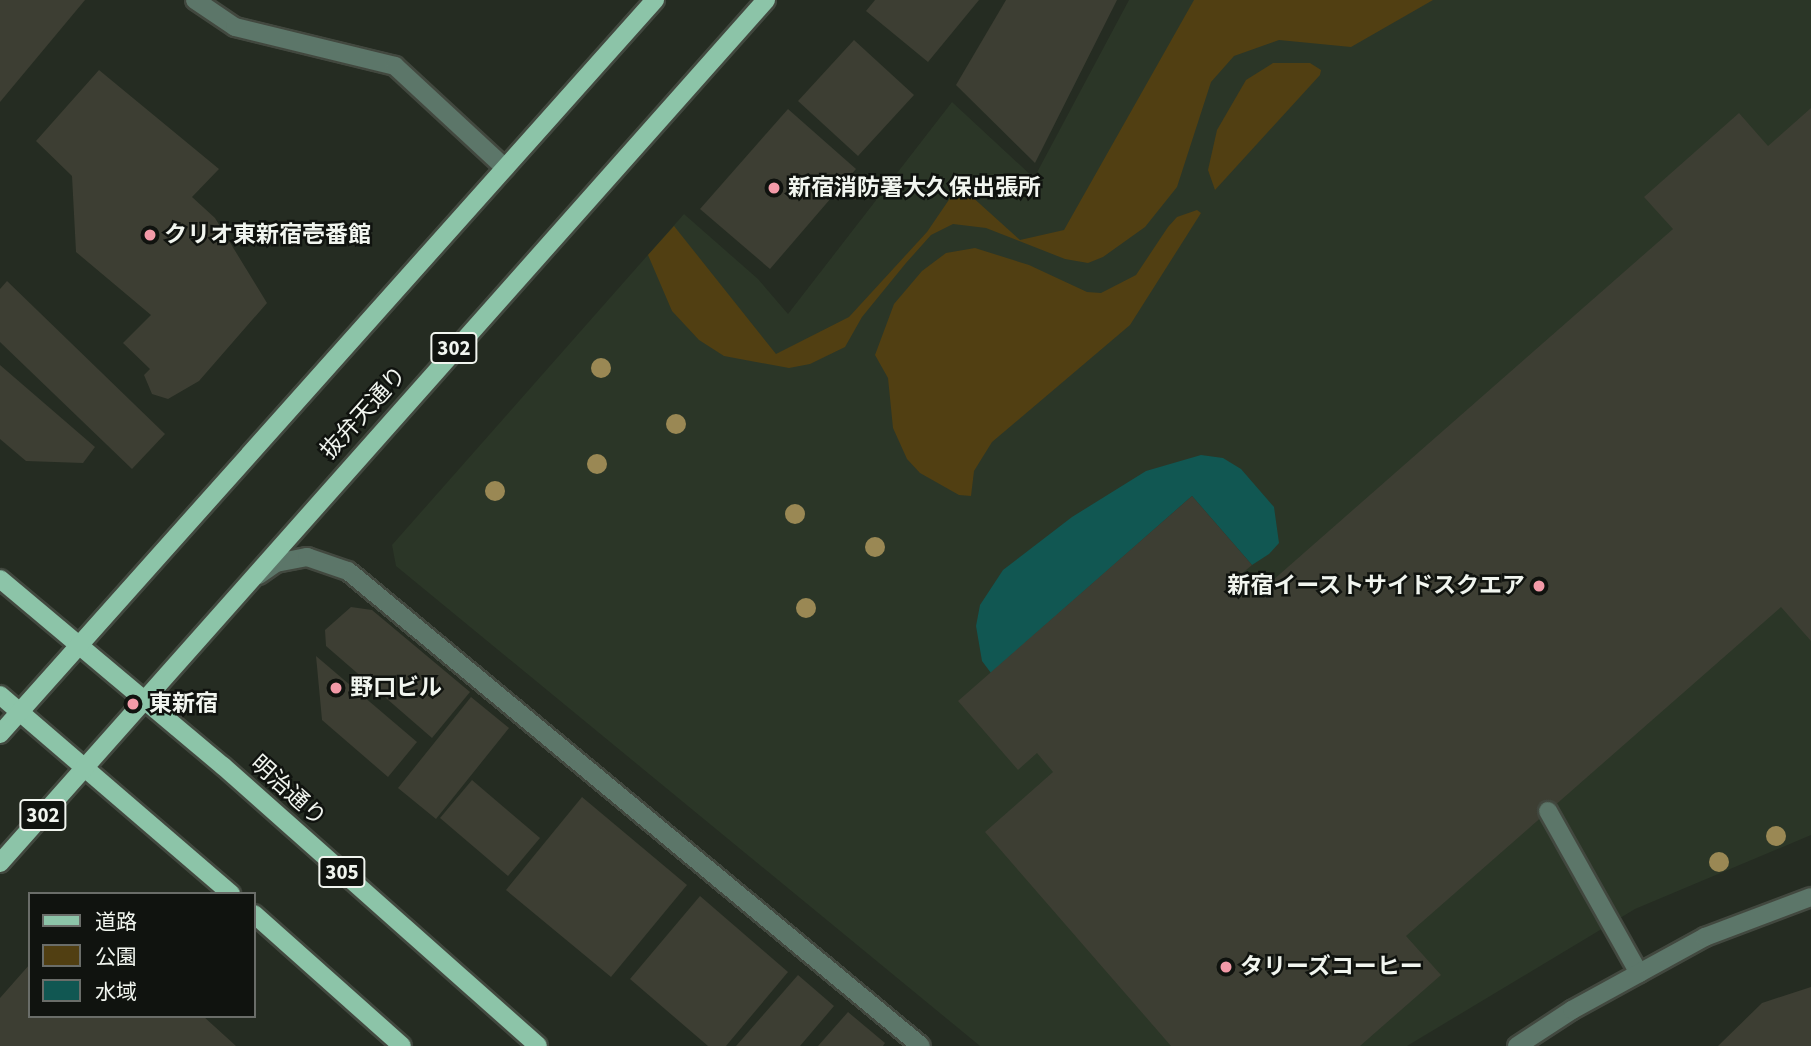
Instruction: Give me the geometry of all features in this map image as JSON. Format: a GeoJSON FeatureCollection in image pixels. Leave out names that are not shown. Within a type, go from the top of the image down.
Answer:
{"type":"FeatureCollection","features":[{"type":"Feature","properties":{"kind":"main road"},"geometry":{"type":"LineString","coordinates":[[0,734],[655,0]]}},
{"type":"Feature","properties":{"kind":"main road","name":"抜弁天通り"},"geometry":{"type":"LineString","coordinates":[[86,767],[239,590],[766,0]]}},
{"type":"Feature","properties":{"kind":"main road","name":"明治通り"},"geometry":{"type":"LineString","coordinates":[[0,579],[145,699],[538,1046]]}},
{"type":"Feature","properties":{"kind":"main road"},"geometry":{"type":"LineString","coordinates":[[0,695],[229,892]]}},
{"type":"Feature","properties":{"kind":"main road","name":"302"},"geometry":{"type":"LineString","coordinates":[[0,863],[86,767]]}},
{"type":"Feature","properties":{"kind":"main road"},"geometry":{"type":"LineString","coordinates":[[256,916],[402,1046]]}},
{"type":"Feature","properties":{"kind":"street"},"geometry":{"type":"LineString","coordinates":[[195,0],[234,27],[395,66],[505,168]]}},
{"type":"Feature","properties":{"kind":"street"},"geometry":{"type":"LineString","coordinates":[[239,590],[276,563],[307,556],[348,571],[921,1046]]}},
{"type":"Feature","properties":{"kind":"street"},"geometry":{"type":"LineString","coordinates":[[1548,811],[1639,973]]}},
{"type":"Feature","properties":{"kind":"street"},"geometry":{"type":"LineString","coordinates":[[1517,1046],[1705,937],[1811,897]]}},
{"type":"Feature","properties":{"kind":"shaded area"},"geometry":{"type":"Polygon","coordinates":[[[1129,0],[1811,0],[1811,835],[1635,909],[1407,1046],[980,1046],[396,566],[392,545],[684,214],[758,279],[788,314],[952,102],[1034,178],[1129,0]]]}},
{"type":"Feature","properties":{"kind":"green space"},"geometry":{"type":"Polygon","coordinates":[[[1194,0],[1433,0],[1351,47],[1279,40],[1234,56],[1211,82],[1177,187],[1145,227],[1103,257],[1088,263],[1065,259],[986,228],[953,224],[931,235],[906,263],[862,317],[845,347],[810,364],[789,368],[724,356],[699,340],[672,311],[648,255],[674,226],[776,354],[849,317],[927,232],[959,185],[1020,240],[1064,230],[1194,0]]]}},
{"type":"Feature","properties":{"kind":"green space"},"geometry":{"type":"Polygon","coordinates":[[[1273,63],[1310,63],[1321,70],[1320,75],[1215,190],[1208,170],[1217,130],[1246,80],[1273,63]]]}},
{"type":"Feature","properties":{"kind":"green space"},"geometry":{"type":"Polygon","coordinates":[[[1197,210],[1201,213],[1130,325],[992,442],[974,471],[971,496],[959,495],[920,473],[907,459],[893,428],[888,378],[875,355],[894,304],[922,271],[946,253],[975,248],[1029,265],[1087,292],[1101,293],[1136,275],[1177,217],[1197,210]]]}},
{"type":"Feature","properties":{"kind":"water"},"geometry":{"type":"Polygon","coordinates":[[[1201,455],[1223,458],[1241,469],[1274,507],[1279,543],[1269,554],[1252,565],[1192,496],[991,673],[982,661],[976,626],[980,605],[1003,570],[1072,517],[1146,471],[1201,455]]]}},
{"type":"Feature","properties":{"kind":"building"},"geometry":{"type":"Polygon","coordinates":[[[0,0],[85,0],[0,102],[0,0]]]}},
{"type":"Feature","properties":{"kind":"building"},"geometry":{"type":"Polygon","coordinates":[[[875,0],[979,0],[928,62],[866,11],[875,0]]]}},
{"type":"Feature","properties":{"kind":"building"},"geometry":{"type":"Polygon","coordinates":[[[1006,0],[1117,0],[1035,163],[956,85],[1006,0]]]}},
{"type":"Feature","properties":{"kind":"building"},"geometry":{"type":"Polygon","coordinates":[[[854,40],[914,95],[858,156],[798,101],[854,40]]]}},
{"type":"Feature","properties":{"kind":"building","name":"クリオ東新宿壱番館"},"geometry":{"type":"Polygon","coordinates":[[[99,70],[219,169],[192,197],[215,218],[267,303],[199,381],[168,399],[152,394],[144,375],[150,369],[123,343],[151,315],[76,252],[72,176],[36,141],[99,70]]]}},
{"type":"Feature","properties":{"kind":"building","name":"新宿イーストサイドスクエア"},"geometry":{"type":"Polygon","coordinates":[[[1811,108],[1811,641],[1781,607],[1406,936],[1441,975],[1360,1046],[1171,1046],[985,832],[1053,772],[1037,753],[1018,770],[958,701],[1192,496],[1252,565],[1239,576],[1256,595],[1673,229],[1644,197],[1739,113],[1768,146],[1811,108]]]}},
{"type":"Feature","properties":{"kind":"building"},"geometry":{"type":"Polygon","coordinates":[[[788,109],[856,169],[770,269],[700,209],[788,109]]]}},
{"type":"Feature","properties":{"kind":"building"},"geometry":{"type":"Polygon","coordinates":[[[7,281],[165,434],[132,469],[0,342],[0,289],[7,281]]]}},
{"type":"Feature","properties":{"kind":"building"},"geometry":{"type":"Polygon","coordinates":[[[0,365],[95,447],[83,463],[26,461],[0,439],[0,365]]]}},
{"type":"Feature","properties":{"kind":"building"},"geometry":{"type":"Polygon","coordinates":[[[351,607],[372,610],[470,692],[432,738],[326,646],[325,630],[351,607]]]}},
{"type":"Feature","properties":{"kind":"building","name":"野口ビル"},"geometry":{"type":"Polygon","coordinates":[[[316,656],[417,742],[388,777],[322,720],[316,656]]]}},
{"type":"Feature","properties":{"kind":"building"},"geometry":{"type":"Polygon","coordinates":[[[471,697],[509,728],[436,819],[398,788],[471,697]]]}},
{"type":"Feature","properties":{"kind":"building"},"geometry":{"type":"Polygon","coordinates":[[[472,780],[540,838],[508,876],[440,818],[472,780]]]}},
{"type":"Feature","properties":{"kind":"building"},"geometry":{"type":"Polygon","coordinates":[[[582,797],[687,885],[611,977],[506,890],[582,797]]]}},
{"type":"Feature","properties":{"kind":"building"},"geometry":{"type":"Polygon","coordinates":[[[700,896],[788,972],[726,1046],[708,1046],[630,979],[700,896]]]}},
{"type":"Feature","properties":{"kind":"building"},"geometry":{"type":"Polygon","coordinates":[[[28,966],[28,1018],[205,1018],[236,1046],[0,1046],[0,998],[28,966]]]}},
{"type":"Feature","properties":{"kind":"building"},"geometry":{"type":"Polygon","coordinates":[[[798,975],[834,1006],[800,1046],[736,1046],[798,975]]]}},
{"type":"Feature","properties":{"kind":"building"},"geometry":{"type":"Polygon","coordinates":[[[1811,987],[1811,1046],[1718,1046],[1762,1003],[1811,987]]]}},
{"type":"Feature","properties":{"kind":"building"},"geometry":{"type":"Polygon","coordinates":[[[848,1012],[885,1043],[883,1046],[818,1046],[848,1012]]]}},
{"type":"Feature","properties":{"kind":"place","name":"新宿消防署大久保出張所"},"geometry":{"type":"Point","coordinates":[774,188]}},
{"type":"Feature","properties":{"kind":"place","name":"クリオ東新宿壱番館"},"geometry":{"type":"Point","coordinates":[150,235]}},
{"type":"Feature","properties":{"kind":"place","name":"新宿イーストサイドスクエア"},"geometry":{"type":"Point","coordinates":[1539,586]}},
{"type":"Feature","properties":{"kind":"place","name":"野口ビル"},"geometry":{"type":"Point","coordinates":[336,688]}},
{"type":"Feature","properties":{"kind":"place","name":"東新宿"},"geometry":{"type":"Point","coordinates":[133,704]}},
{"type":"Feature","properties":{"kind":"place","name":"タリーズコーヒー"},"geometry":{"type":"Point","coordinates":[1226,967]}}]}
